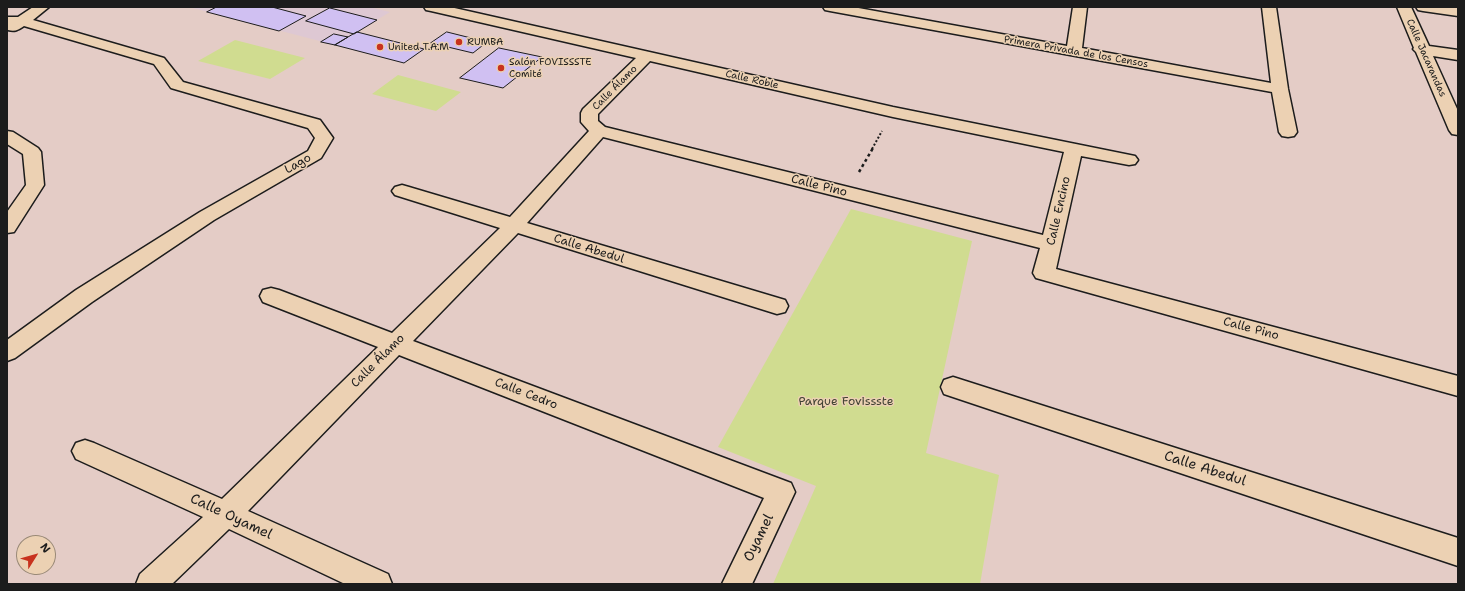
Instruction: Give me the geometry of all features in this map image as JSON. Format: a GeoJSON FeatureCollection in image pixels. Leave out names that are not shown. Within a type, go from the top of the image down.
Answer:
{"type":"FeatureCollection","features":[{"type":"Feature","properties":{"kind":"street","name":"Lago"},"geometry":{"type":"LineString","coordinates":[[11,18],[42,7]]}},
{"type":"Feature","properties":{"kind":"street","name":"Calle Roble"},"geometry":{"type":"LineString","coordinates":[[431,7],[893,112],[1073,150],[1129,160]]}},
{"type":"Feature","properties":{"kind":"street","name":"Primera Privada de los Censos"},"geometry":{"type":"LineString","coordinates":[[830,7],[1280,89]]}},
{"type":"Feature","properties":{"kind":"street"},"geometry":{"type":"LineString","coordinates":[[910,22],[917,7]]}},
{"type":"Feature","properties":{"kind":"street"},"geometry":{"type":"LineString","coordinates":[[1074,52],[1080,7]]}},
{"type":"Feature","properties":{"kind":"street"},"geometry":{"type":"LineString","coordinates":[[1269,7],[1280,89],[1288,132]]}},
{"type":"Feature","properties":{"kind":"street","name":"Calle Jacarandas"},"geometry":{"type":"LineString","coordinates":[[1404,7],[1422,49],[1452,102],[1458,130]]}},
{"type":"Feature","properties":{"kind":"street"},"geometry":{"type":"LineString","coordinates":[[1423,7],[1458,12]]}},
{"type":"Feature","properties":{"kind":"street","name":"Lago"},"geometry":{"type":"LineString","coordinates":[[7,352],[84,296],[208,216],[315,154],[324,138],[314,124],[177,85],[159,61],[11,18]]}},
{"type":"Feature","properties":{"kind":"street"},"geometry":{"type":"LineString","coordinates":[[1422,49],[1458,55]]}},
{"type":"Feature","properties":{"kind":"street","name":"Calle Álamo"},"geometry":{"type":"LineString","coordinates":[[151,584],[226,514],[513,226],[594,127],[590,113],[647,56]]}},
{"type":"Feature","properties":{"kind":"street","name":"Calle Pino"},"geometry":{"type":"LineString","coordinates":[[594,127],[1051,244]]}},
{"type":"Feature","properties":{"kind":"street"},"geometry":{"type":"LineString","coordinates":[[7,136],[32,152],[35,185],[7,227]]}},
{"type":"Feature","properties":{"kind":"street","name":"Calle Encino"},"geometry":{"type":"LineString","coordinates":[[1044,273],[1073,150]]}},
{"type":"Feature","properties":{"kind":"street","name":"Calle Abedul"},"geometry":{"type":"LineString","coordinates":[[402,191],[777,306]]}},
{"type":"Feature","properties":{"kind":"street","name":"Calle Pino"},"geometry":{"type":"LineString","coordinates":[[1044,273],[1458,386]]}},
{"type":"Feature","properties":{"kind":"street","name":"Calle Cedro"},"geometry":{"type":"LineString","coordinates":[[271,296],[781,492]]}},
{"type":"Feature","properties":{"kind":"street","name":"Calle Abedul"},"geometry":{"type":"LineString","coordinates":[[953,387],[1458,552]]}},
{"type":"Feature","properties":{"kind":"street","name":"Calle Oyamel"},"geometry":{"type":"LineString","coordinates":[[85,451],[377,584]]}},
{"type":"Feature","properties":{"kind":"street","name":"Oyamel"},"geometry":{"type":"LineString","coordinates":[[737,584],[781,492]]}},
{"type":"Feature","properties":{"kind":"path"},"geometry":{"type":"LineString","coordinates":[[847,193],[893,112]]}},
{"type":"Feature","properties":{"kind":"shaded area"},"geometry":{"type":"Polygon","coordinates":[[[189,7],[369,7],[390,12],[335,45],[189,7]]]}},
{"type":"Feature","properties":{"kind":"green space"},"geometry":{"type":"Polygon","coordinates":[[[235,40],[305,58],[270,79],[198,61],[235,40]]]}},
{"type":"Feature","properties":{"kind":"green space"},"geometry":{"type":"Polygon","coordinates":[[[398,75],[461,92],[436,111],[372,94],[398,75]]]}},
{"type":"Feature","properties":{"kind":"green space","name":"Parque Fovissste"},"geometry":{"type":"Polygon","coordinates":[[[851,209],[972,241],[926,453],[999,475],[980,584],[773,584],[816,486],[718,447],[851,209]]]}},
{"type":"Feature","properties":{"kind":"building"},"geometry":{"type":"Polygon","coordinates":[[[217,7],[272,7],[306,16],[279,31],[207,12],[217,7]]]}},
{"type":"Feature","properties":{"kind":"building"},"geometry":{"type":"Polygon","coordinates":[[[330,8],[377,20],[354,34],[306,21],[330,8]]]}},
{"type":"Feature","properties":{"kind":"building","name":"United T.A.M"},"geometry":{"type":"Polygon","coordinates":[[[357,32],[424,49],[404,63],[335,45],[357,32]]]}},
{"type":"Feature","properties":{"kind":"building","name":"RUMBA"},"geometry":{"type":"Polygon","coordinates":[[[447,32],[487,42],[473,53],[431,43],[447,32]]]}},
{"type":"Feature","properties":{"kind":"building"},"geometry":{"type":"Polygon","coordinates":[[[334,34],[348,37],[335,45],[321,42],[334,34]]]}},
{"type":"Feature","properties":{"kind":"building","name":"Salón FOVISSSTE Comité"},"geometry":{"type":"Polygon","coordinates":[[[499,48],[542,57],[503,88],[460,78],[499,48]]]}},
{"type":"Feature","properties":{"kind":"place","name":"RUMBA"},"geometry":{"type":"Point","coordinates":[459,42]}},
{"type":"Feature","properties":{"kind":"place","name":"United T.A.M"},"geometry":{"type":"Point","coordinates":[380,47]}},
{"type":"Feature","properties":{"kind":"place","name":"Salón FOVISSSTE Comité"},"geometry":{"type":"Point","coordinates":[501,68]}}]}
